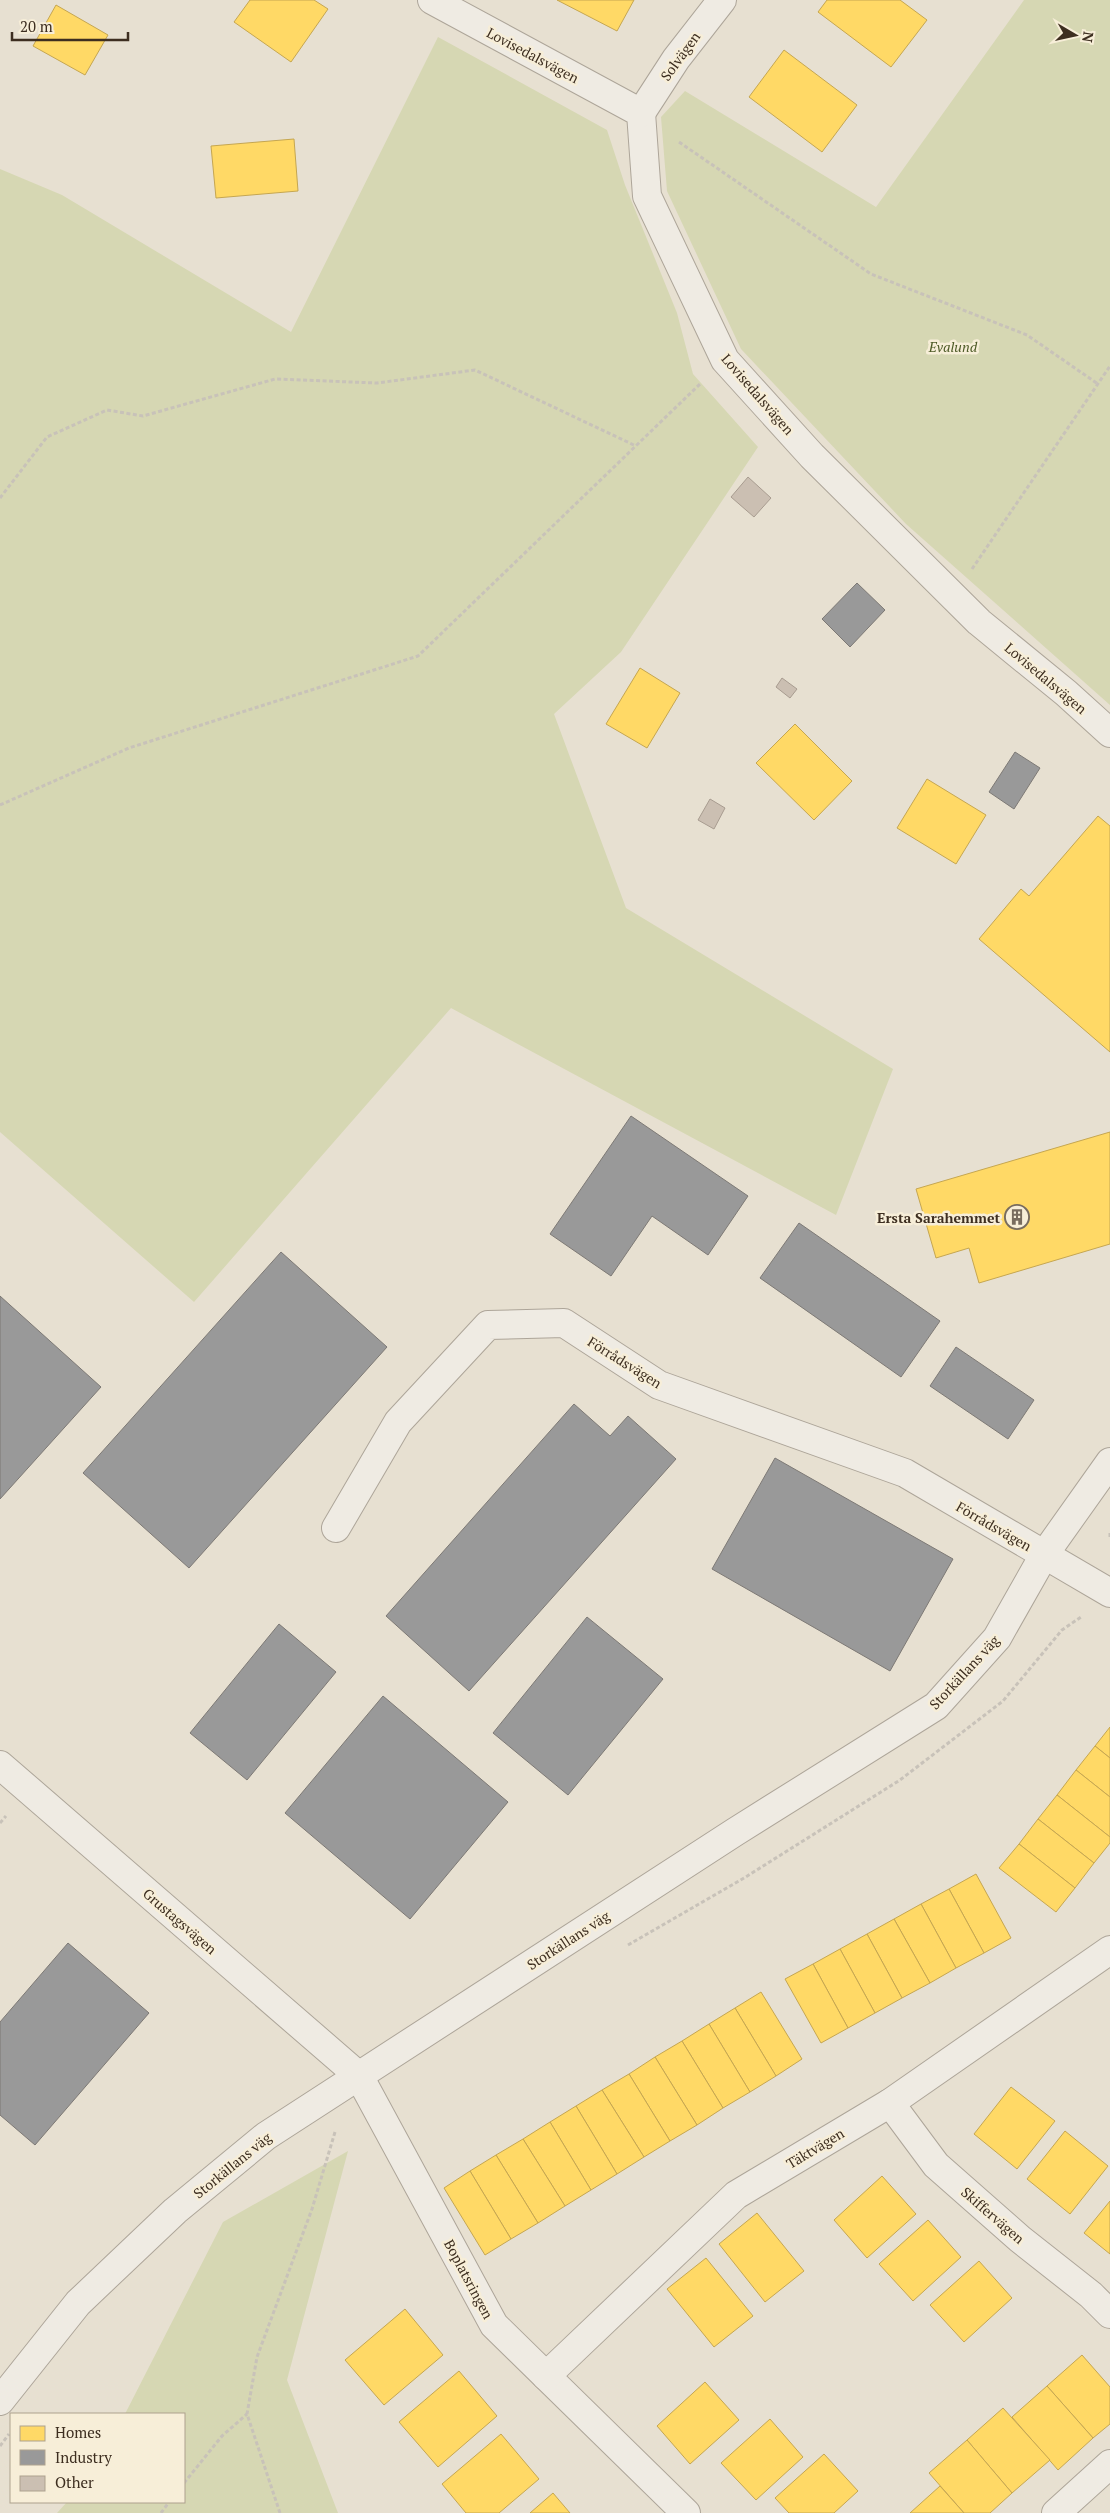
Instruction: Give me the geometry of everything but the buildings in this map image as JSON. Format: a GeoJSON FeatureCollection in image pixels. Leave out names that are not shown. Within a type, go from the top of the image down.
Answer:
{"type":"FeatureCollection","features":[{"type":"Feature","properties":{"kind":"street","name":"Lovisedalsvägen"},"geometry":{"type":"LineString","coordinates":[[432,0],[641,113],[647,196],[725,360],[812,456],[979,622],[1066,693],[1110,733]]}},
{"type":"Feature","properties":{"kind":"street","name":"Solvägen"},"geometry":{"type":"LineString","coordinates":[[641,113],[676,59],[722,0]]}},
{"type":"Feature","properties":{"kind":"street","name":"Förrådsvägen"},"geometry":{"type":"LineString","coordinates":[[336,1528],[398,1422],[488,1325],[564,1323],[659,1386],[905,1473],[1044,1555]]}},
{"type":"Feature","properties":{"kind":"street","name":"Storkällans väg"},"geometry":{"type":"LineString","coordinates":[[0,2401],[78,2303],[175,2211],[266,2136],[365,2086],[735,1832],[936,1706],[997,1638],[1044,1555],[1110,1462]]}},
{"type":"Feature","properties":{"kind":"street"},"geometry":{"type":"LineString","coordinates":[[1044,1555],[1110,1593]]}},
{"type":"Feature","properties":{"kind":"street","name":"Grustagsvägen"},"geometry":{"type":"LineString","coordinates":[[0,1765],[365,2086]]}},
{"type":"Feature","properties":{"kind":"street","name":"Täktvägen"},"geometry":{"type":"LineString","coordinates":[[546,2376],[736,2195],[890,2103],[1110,1950]]}},
{"type":"Feature","properties":{"kind":"street","name":"Boplatsringen"},"geometry":{"type":"LineString","coordinates":[[365,2086],[494,2325],[686,2513]]}},
{"type":"Feature","properties":{"kind":"street","name":"Skiffervägen"},"geometry":{"type":"LineString","coordinates":[[890,2103],[936,2165],[1020,2239],[1091,2295],[1110,2314]]}},
{"type":"Feature","properties":{"kind":"street"},"geometry":{"type":"LineString","coordinates":[[1056,2513],[1110,2464]]}},
{"type":"Feature","properties":{"kind":"path"},"geometry":{"type":"LineString","coordinates":[[674,139],[871,274],[1028,335],[1098,384]]}},
{"type":"Feature","properties":{"kind":"path"},"geometry":{"type":"LineString","coordinates":[[0,805],[129,748],[418,656],[725,360]]}},
{"type":"Feature","properties":{"kind":"path"},"geometry":{"type":"LineString","coordinates":[[954,596],[1110,366]]}},
{"type":"Feature","properties":{"kind":"path"},"geometry":{"type":"LineString","coordinates":[[0,498],[48,437],[107,410],[143,416],[275,379],[377,383],[475,370],[636,446]]}},
{"type":"Feature","properties":{"kind":"path"},"geometry":{"type":"LineString","coordinates":[[1110,1532],[1110,1538]]}},
{"type":"Feature","properties":{"kind":"path"},"geometry":{"type":"LineString","coordinates":[[627,1946],[744,1878],[900,1780],[1003,1701],[1062,1630]]}},
{"type":"Feature","properties":{"kind":"path"},"geometry":{"type":"LineString","coordinates":[[0,1823],[8,1814]]}},
{"type":"Feature","properties":{"kind":"path"},"geometry":{"type":"LineString","coordinates":[[280,2513],[247,2414],[257,2357],[312,2210],[342,2111],[365,2086]]}},
{"type":"Feature","properties":{"kind":"path"},"geometry":{"type":"LineString","coordinates":[[185,2482],[222,2436],[247,2414]]}},
{"type":"Feature","properties":{"kind":"path"},"geometry":{"type":"LineString","coordinates":[[0,2446],[10,2432]]}},
{"type":"Feature","properties":{"kind":"green space","name":"Evalund"},"geometry":{"type":"Polygon","coordinates":[[[1024,0],[1110,0],[1110,705],[906,524],[741,349],[667,191],[661,117],[685,91],[876,207],[1024,0]]]}},
{"type":"Feature","properties":{"kind":"green space"},"geometry":{"type":"Polygon","coordinates":[[[438,37],[607,130],[625,185],[677,313],[693,374],[758,447],[621,652],[554,714],[626,908],[893,1069],[836,1215],[451,1008],[194,1302],[0,1132],[0,169],[62,195],[291,332],[438,37]]]}},
{"type":"Feature","properties":{"kind":"green space"},"geometry":{"type":"Polygon","coordinates":[[[348,2151],[287,2380],[338,2513],[57,2513],[66,2503],[185,2503],[185,2413],[126,2413],[223,2222],[348,2151]]]}},
{"type":"Feature","properties":{"kind":"place","name":"Ersta Sarahemmet"},"geometry":{"type":"Point","coordinates":[1017,1217]}}]}
